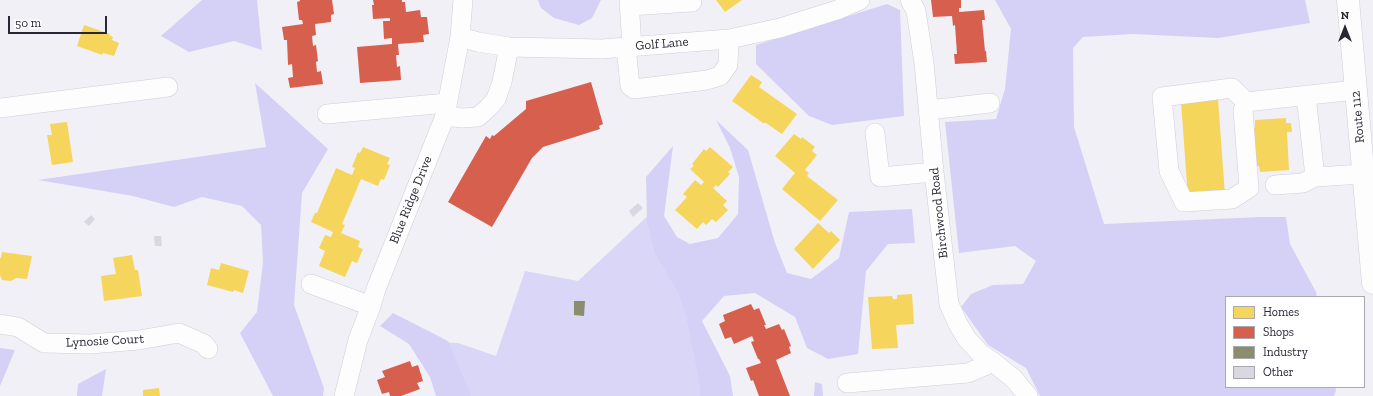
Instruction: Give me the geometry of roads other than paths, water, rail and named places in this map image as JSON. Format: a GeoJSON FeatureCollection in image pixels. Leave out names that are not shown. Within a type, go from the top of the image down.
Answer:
{"type":"FeatureCollection","features":[{"type":"Feature","properties":{"kind":"main road","name":"Route 112"},"geometry":{"type":"LineString","coordinates":[[1348,0],[1356,90],[1367,152],[1363,174],[1372,256],[1373,282]]}},
{"type":"Feature","properties":{"kind":"street","name":"Blue Ridge Drive"},"geometry":{"type":"LineString","coordinates":[[344,396],[358,340],[371,306],[378,282],[446,109],[460,37],[463,0]]}},
{"type":"Feature","properties":{"kind":"street","name":"Golf Lane"},"geometry":{"type":"LineString","coordinates":[[460,37],[478,42],[508,47],[602,49],[729,38],[780,28],[837,10],[860,0]]}},
{"type":"Feature","properties":{"kind":"street","name":"Birchwood Road"},"geometry":{"type":"LineString","coordinates":[[910,0],[916,11],[929,110],[934,172],[949,304],[967,339],[981,354],[1014,379],[1028,396]]}},
{"type":"Feature","properties":{"kind":"street"},"geometry":{"type":"LineString","coordinates":[[692,2],[629,3],[630,86],[634,89],[707,80],[720,76],[728,65],[729,38]]}},
{"type":"Feature","properties":{"kind":"street"},"geometry":{"type":"LineString","coordinates":[[327,114],[446,109],[462,118],[478,117],[496,99],[502,82],[508,47]]}},
{"type":"Feature","properties":{"kind":"street"},"geometry":{"type":"LineString","coordinates":[[0,108],[168,87]]}},
{"type":"Feature","properties":{"kind":"street"},"geometry":{"type":"LineString","coordinates":[[1232,88],[1246,102],[1243,110],[1249,188],[1232,199],[1184,202],[1170,171],[1162,97],[1232,88]]}},
{"type":"Feature","properties":{"kind":"street"},"geometry":{"type":"LineString","coordinates":[[1246,102],[1356,90]]}},
{"type":"Feature","properties":{"kind":"street"},"geometry":{"type":"LineString","coordinates":[[1306,95],[1315,177]]}},
{"type":"Feature","properties":{"kind":"street"},"geometry":{"type":"LineString","coordinates":[[929,110],[990,103]]}},
{"type":"Feature","properties":{"kind":"street"},"geometry":{"type":"LineString","coordinates":[[875,134],[880,177],[934,172]]}},
{"type":"Feature","properties":{"kind":"street"},"geometry":{"type":"LineString","coordinates":[[1275,185],[1303,183],[1315,177],[1363,174]]}},
{"type":"Feature","properties":{"kind":"street"},"geometry":{"type":"LineString","coordinates":[[311,284],[371,306]]}},
{"type":"Feature","properties":{"kind":"street","name":"Lynosie Court"},"geometry":{"type":"LineString","coordinates":[[0,324],[18,327],[44,343],[90,344],[139,340],[179,333],[204,344],[208,350]]}},
{"type":"Feature","properties":{"kind":"street"},"geometry":{"type":"LineString","coordinates":[[847,383],[968,373],[993,362]]}}]}
